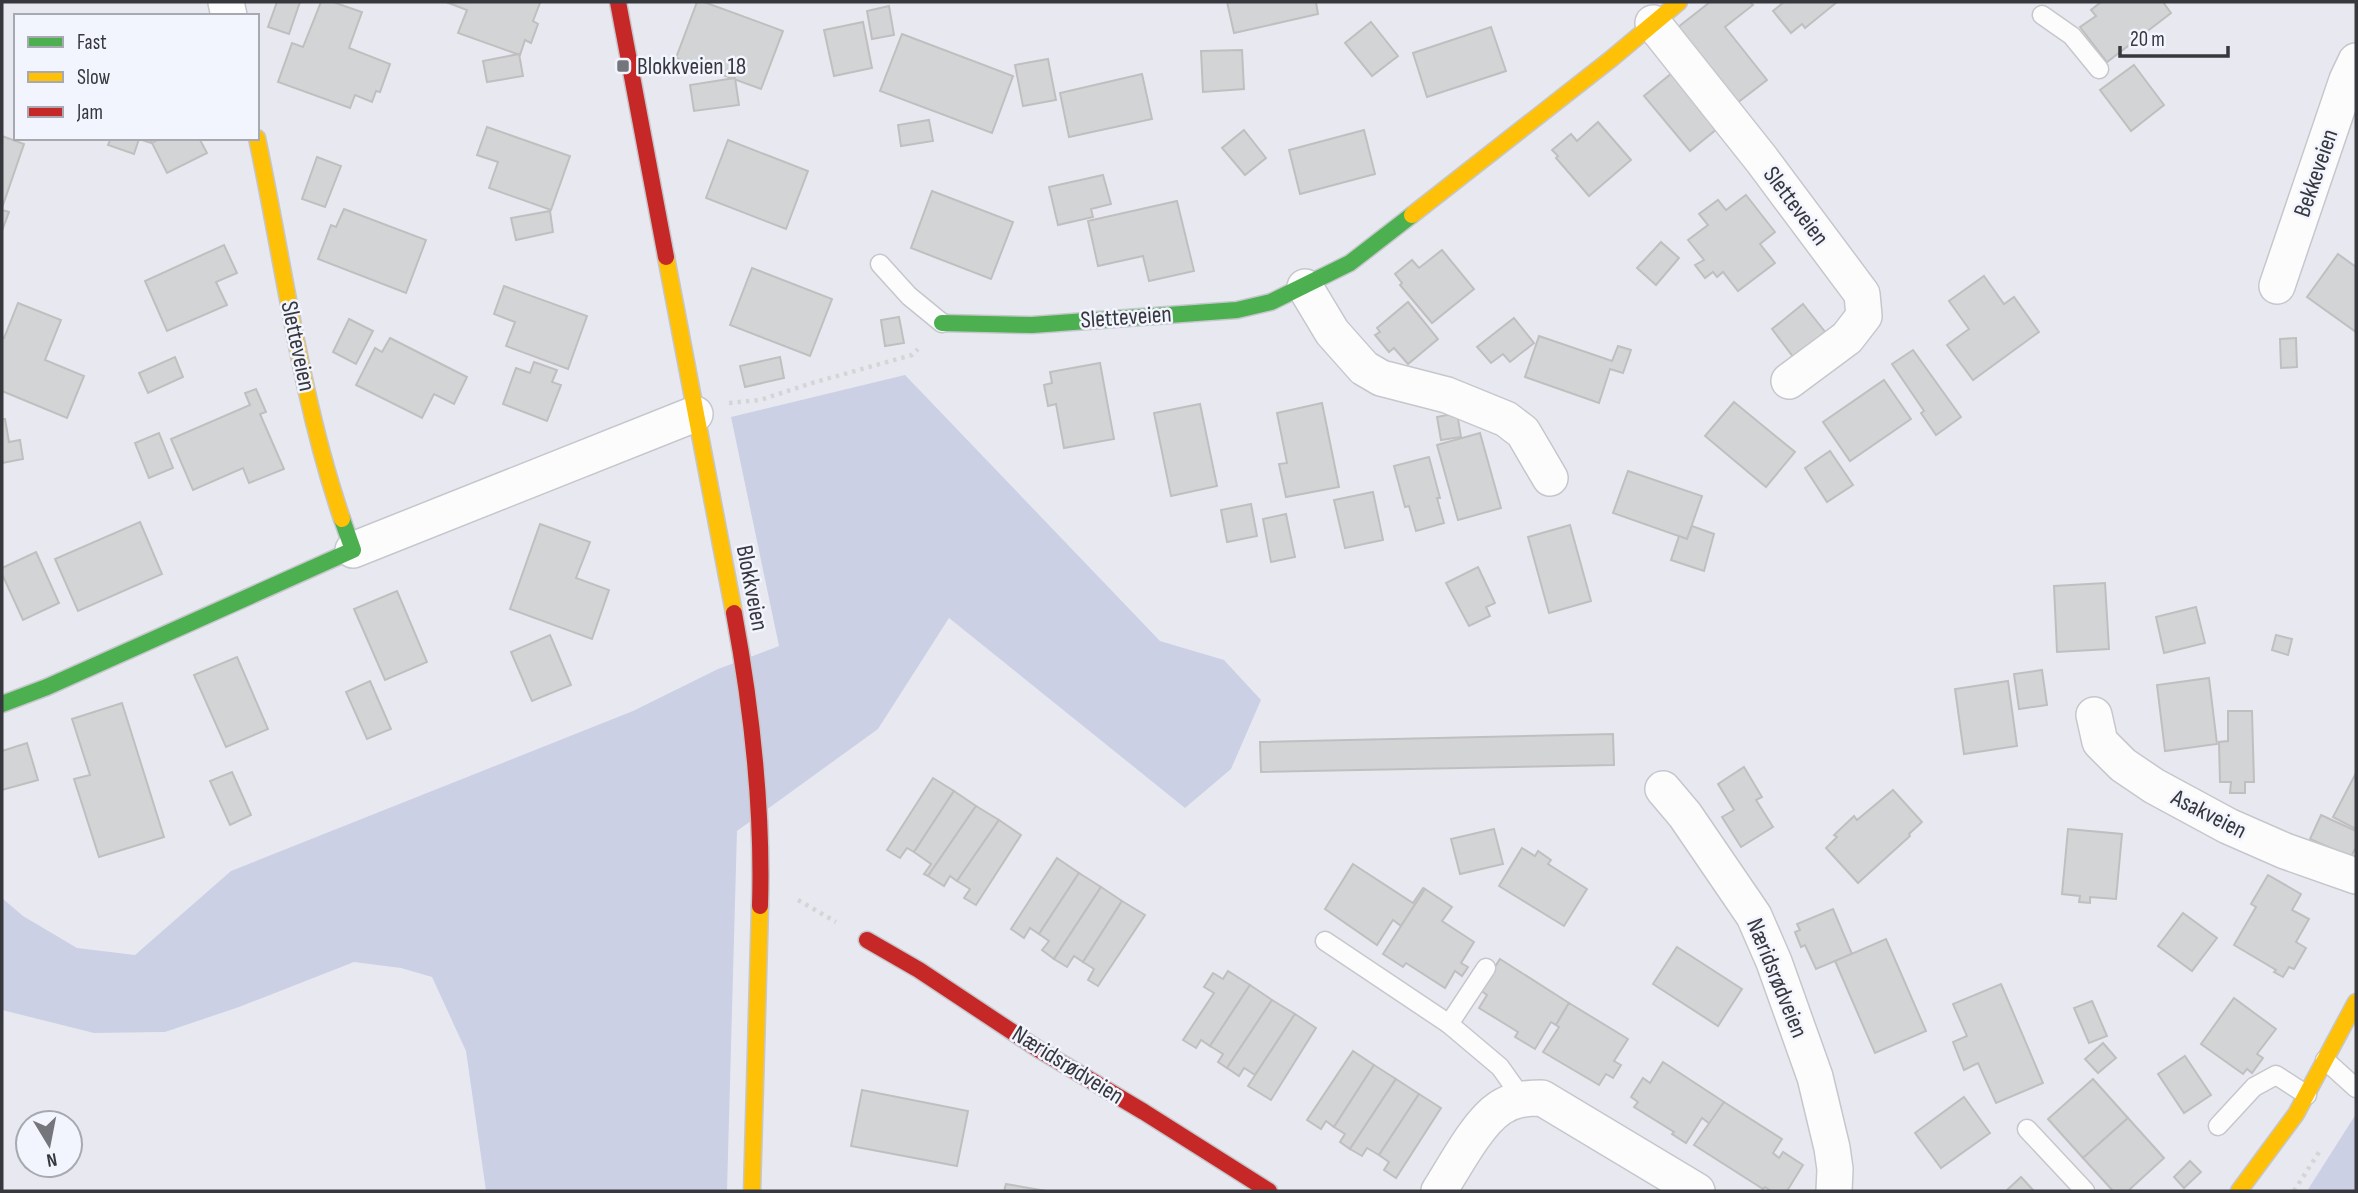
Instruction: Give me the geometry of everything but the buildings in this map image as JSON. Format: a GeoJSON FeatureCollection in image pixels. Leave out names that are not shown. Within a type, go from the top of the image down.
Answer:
{"type":"FeatureCollection","features":[{"type":"Feature","properties":{"kind":"street","name":"Blokkveien"},"geometry":{"type":"LineString","coordinates":[[618,2],[741,651],[752,729],[761,877],[752,1191]]}},
{"type":"Feature","properties":{"kind":"street","name":"Sletteveien"},"geometry":{"type":"LineString","coordinates":[[942,323],[1032,324],[1237,310],[1271,302],[1350,263],[1611,59],[1666,12],[1762,160],[1862,294],[1864,316],[1847,338],[1789,381]]}},
{"type":"Feature","properties":{"kind":"street","name":"Bekkeveien"},"geometry":{"type":"LineString","coordinates":[[2277,286],[2347,80],[2356,61]]}},
{"type":"Feature","properties":{"kind":"street","name":"Sletteveien"},"geometry":{"type":"LineString","coordinates":[[257,140],[314,427],[338,513],[353,550]]}},
{"type":"Feature","properties":{"kind":"street"},"geometry":{"type":"LineString","coordinates":[[1305,287],[1332,332],[1364,368],[1381,378],[1447,395],[1506,419],[1523,432],[1549,478]]}},
{"type":"Feature","properties":{"kind":"street"},"geometry":{"type":"LineString","coordinates":[[2,704],[47,687],[353,550],[694,407]]}},
{"type":"Feature","properties":{"kind":"street","name":"Asakveien"},"geometry":{"type":"LineString","coordinates":[[2094,715],[2101,742],[2123,765],[2154,786],[2228,826],[2285,851],[2356,876]]}},
{"type":"Feature","properties":{"kind":"street","name":"Næridsrødveien"},"geometry":{"type":"LineString","coordinates":[[1663,789],[1685,815],[1754,916],[1774,962],[1815,1076],[1832,1148],[1834,1191]]}},
{"type":"Feature","properties":{"kind":"street","name":"Næridsrødveien"},"geometry":{"type":"LineString","coordinates":[[867,940],[1269,1191]]}},
{"type":"Feature","properties":{"kind":"street"},"geometry":{"type":"LineString","coordinates":[[2239,1191],[2296,1114],[2356,1002]]}},
{"type":"Feature","properties":{"kind":"street"},"geometry":{"type":"LineString","coordinates":[[1439,1191],[1483,1123],[1500,1108],[1522,1098],[1542,1098],[1697,1191]]}},
{"type":"Feature","properties":{"kind":"lane"},"geometry":{"type":"LineString","coordinates":[[2042,15],[2072,36],[2099,69]]}},
{"type":"Feature","properties":{"kind":"lane"},"geometry":{"type":"LineString","coordinates":[[880,264],[909,296],[942,323]]}},
{"type":"Feature","properties":{"kind":"lane"},"geometry":{"type":"LineString","coordinates":[[1325,942],[1449,1024],[1500,1067],[1522,1098]]}},
{"type":"Feature","properties":{"kind":"lane"},"geometry":{"type":"LineString","coordinates":[[1449,1024],[1486,968]]}},
{"type":"Feature","properties":{"kind":"lane"},"geometry":{"type":"LineString","coordinates":[[2325,1060],[2356,1088]]}},
{"type":"Feature","properties":{"kind":"lane"},"geometry":{"type":"LineString","coordinates":[[2218,1126],[2254,1087],[2276,1075],[2307,1095]]}},
{"type":"Feature","properties":{"kind":"lane"},"geometry":{"type":"LineString","coordinates":[[2027,1129],[2085,1191]]}},
{"type":"Feature","properties":{"kind":"path"},"geometry":{"type":"LineString","coordinates":[[694,407],[760,400],[912,355],[942,323]]}},
{"type":"Feature","properties":{"kind":"path"},"geometry":{"type":"LineString","coordinates":[[797,900],[867,940]]}},
{"type":"Feature","properties":{"kind":"shaded area"},"geometry":{"type":"Polygon","coordinates":[[[905,375],[1160,641],[1224,660],[1261,700],[1231,769],[1185,808],[949,618],[878,729],[737,831],[727,1191],[486,1191],[466,1051],[432,977],[401,968],[354,962],[239,1007],[165,1032],[94,1033],[2,1010],[2,898],[23,916],[77,948],[135,955],[231,871],[633,711],[718,669],[779,646],[731,417],[905,375]]]}},
{"type":"Feature","properties":{"kind":"shaded area"},"geometry":{"type":"Polygon","coordinates":[[[2356,1114],[2356,1191],[2307,1191],[2356,1114]]]}},
{"type":"Feature","properties":{"kind":"traffic: fast"},"geometry":{"type":"LineString","coordinates":[[942,323],[1032,325],[1237,310],[1271,302],[1350,263],[1412,215]]}},
{"type":"Feature","properties":{"kind":"traffic: fast"},"geometry":{"type":"LineString","coordinates":[[2,704],[47,687],[353,550],[342,519]]}},
{"type":"Feature","properties":{"kind":"traffic: slow"},"geometry":{"type":"LineString","coordinates":[[1412,215],[1611,59],[1679,2]]}},
{"type":"Feature","properties":{"kind":"traffic: slow"},"geometry":{"type":"LineString","coordinates":[[257,140],[304,378],[327,473],[342,519]]}},
{"type":"Feature","properties":{"kind":"traffic: slow"},"geometry":{"type":"LineString","coordinates":[[666,257],[734,613]]}},
{"type":"Feature","properties":{"kind":"traffic: slow"},"geometry":{"type":"LineString","coordinates":[[752,1191],[760,906]]}},
{"type":"Feature","properties":{"kind":"traffic: slow"},"geometry":{"type":"LineString","coordinates":[[2239,1191],[2296,1114],[2356,1002]]}},
{"type":"Feature","properties":{"kind":"traffic: jam"},"geometry":{"type":"LineString","coordinates":[[618,2],[666,257]]}},
{"type":"Feature","properties":{"kind":"traffic: jam"},"geometry":{"type":"LineString","coordinates":[[734,613],[755,759],[760,833],[760,906]]}},
{"type":"Feature","properties":{"kind":"traffic: jam"},"geometry":{"type":"LineString","coordinates":[[867,940],[1269,1191]]}},
{"type":"Feature","properties":{"kind":"place","name":"Blokkveien 18"},"geometry":{"type":"Point","coordinates":[623,66]}}]}
